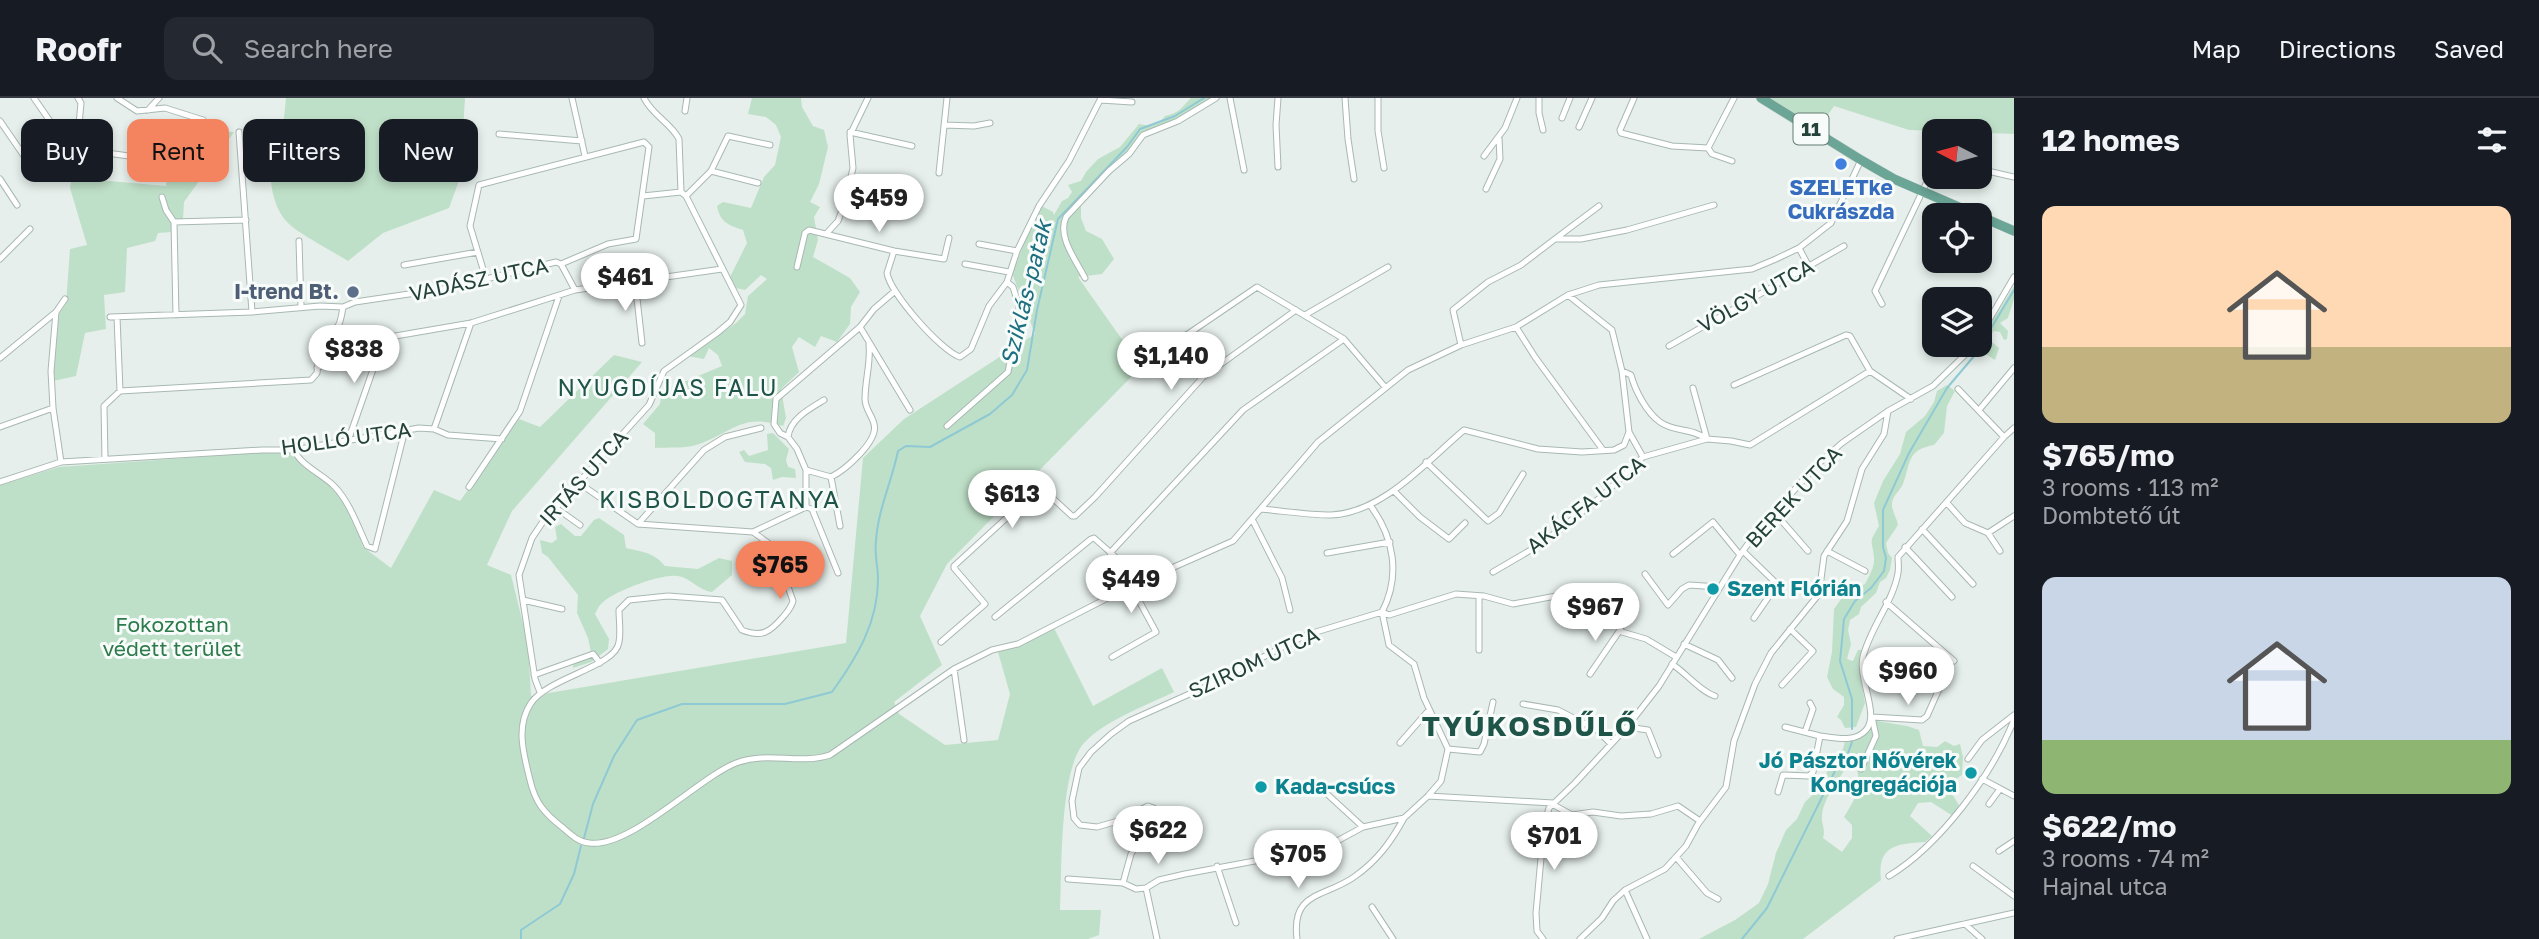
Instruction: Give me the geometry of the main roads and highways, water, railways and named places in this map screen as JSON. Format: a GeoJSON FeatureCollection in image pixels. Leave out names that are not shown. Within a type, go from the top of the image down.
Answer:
{"type":"FeatureCollection","features":[{"type":"Feature","properties":{"kind":"main road","name":"11"},"geometry":{"type":"LineString","coordinates":[[1761,98],[1861,160],[1946,203]]}},
{"type":"Feature","properties":{"kind":"main road","name":"11"},"geometry":{"type":"LineString","coordinates":[[1992,222],[2014,231]]}},
{"type":"Feature","properties":{"kind":"waterway","name":"Sziklás-patak"},"geometry":{"type":"LineString","coordinates":[[584,838],[593,804],[614,756],[637,720],[682,704],[785,704],[832,692],[858,652],[870,625],[877,595],[877,529],[898,451],[906,446],[930,447],[990,414],[1012,395],[1027,370],[1037,310],[1058,219],[1127,147],[1140,129],[1175,116],[1204,98]]}},
{"type":"Feature","properties":{"kind":"waterway"},"geometry":{"type":"LineString","coordinates":[[1852,729],[1852,699],[1840,661],[1844,619],[1855,601],[1871,588],[1884,571],[1886,558],[1883,547],[1883,510],[1909,453],[1947,388],[1975,355],[2014,290]]}},
{"type":"Feature","properties":{"kind":"waterway"},"geometry":{"type":"LineString","coordinates":[[1742,939],[1767,908],[1852,742]]}},
{"type":"Feature","properties":{"kind":"waterway","name":"Sziklás-patak"},"geometry":{"type":"LineString","coordinates":[[521,939],[521,930],[560,904],[574,874],[581,846]]}},
{"type":"Feature","properties":{"kind":"place","name":"SZELETke Cukrászda"},"geometry":{"type":"Point","coordinates":[1841,164]}},
{"type":"Feature","properties":{"kind":"place","name":"I-trend Bt."},"geometry":{"type":"Point","coordinates":[353,292]}},
{"type":"Feature","properties":{"kind":"place","name":"Szent Flórián"},"geometry":{"type":"Point","coordinates":[1713,589]}},
{"type":"Feature","properties":{"kind":"place","name":"Jó Pásztor Nővérek Kongregációja"},"geometry":{"type":"Point","coordinates":[1971,773]}},
{"type":"Feature","properties":{"kind":"place","name":"Kada-csúcs"},"geometry":{"type":"Point","coordinates":[1261,787]}},
{"type":"Feature","properties":{"kind":"district","name":"NYUGDÍJAS FALU"},"geometry":{"type":"Point","coordinates":[668,388]}},
{"type":"Feature","properties":{"kind":"district","name":"KISBOLDOGTANYA"},"geometry":{"type":"Point","coordinates":[720,500]}},
{"type":"Feature","properties":{"kind":"district","name":"TYÚKOSDŰLŐ"},"geometry":{"type":"Point","coordinates":[1530,726]}},
{"type":"Feature","properties":{"kind":"park label","name":"Fokozottan védett terület"},"geometry":{"type":"Point","coordinates":[172,637]}}]}
